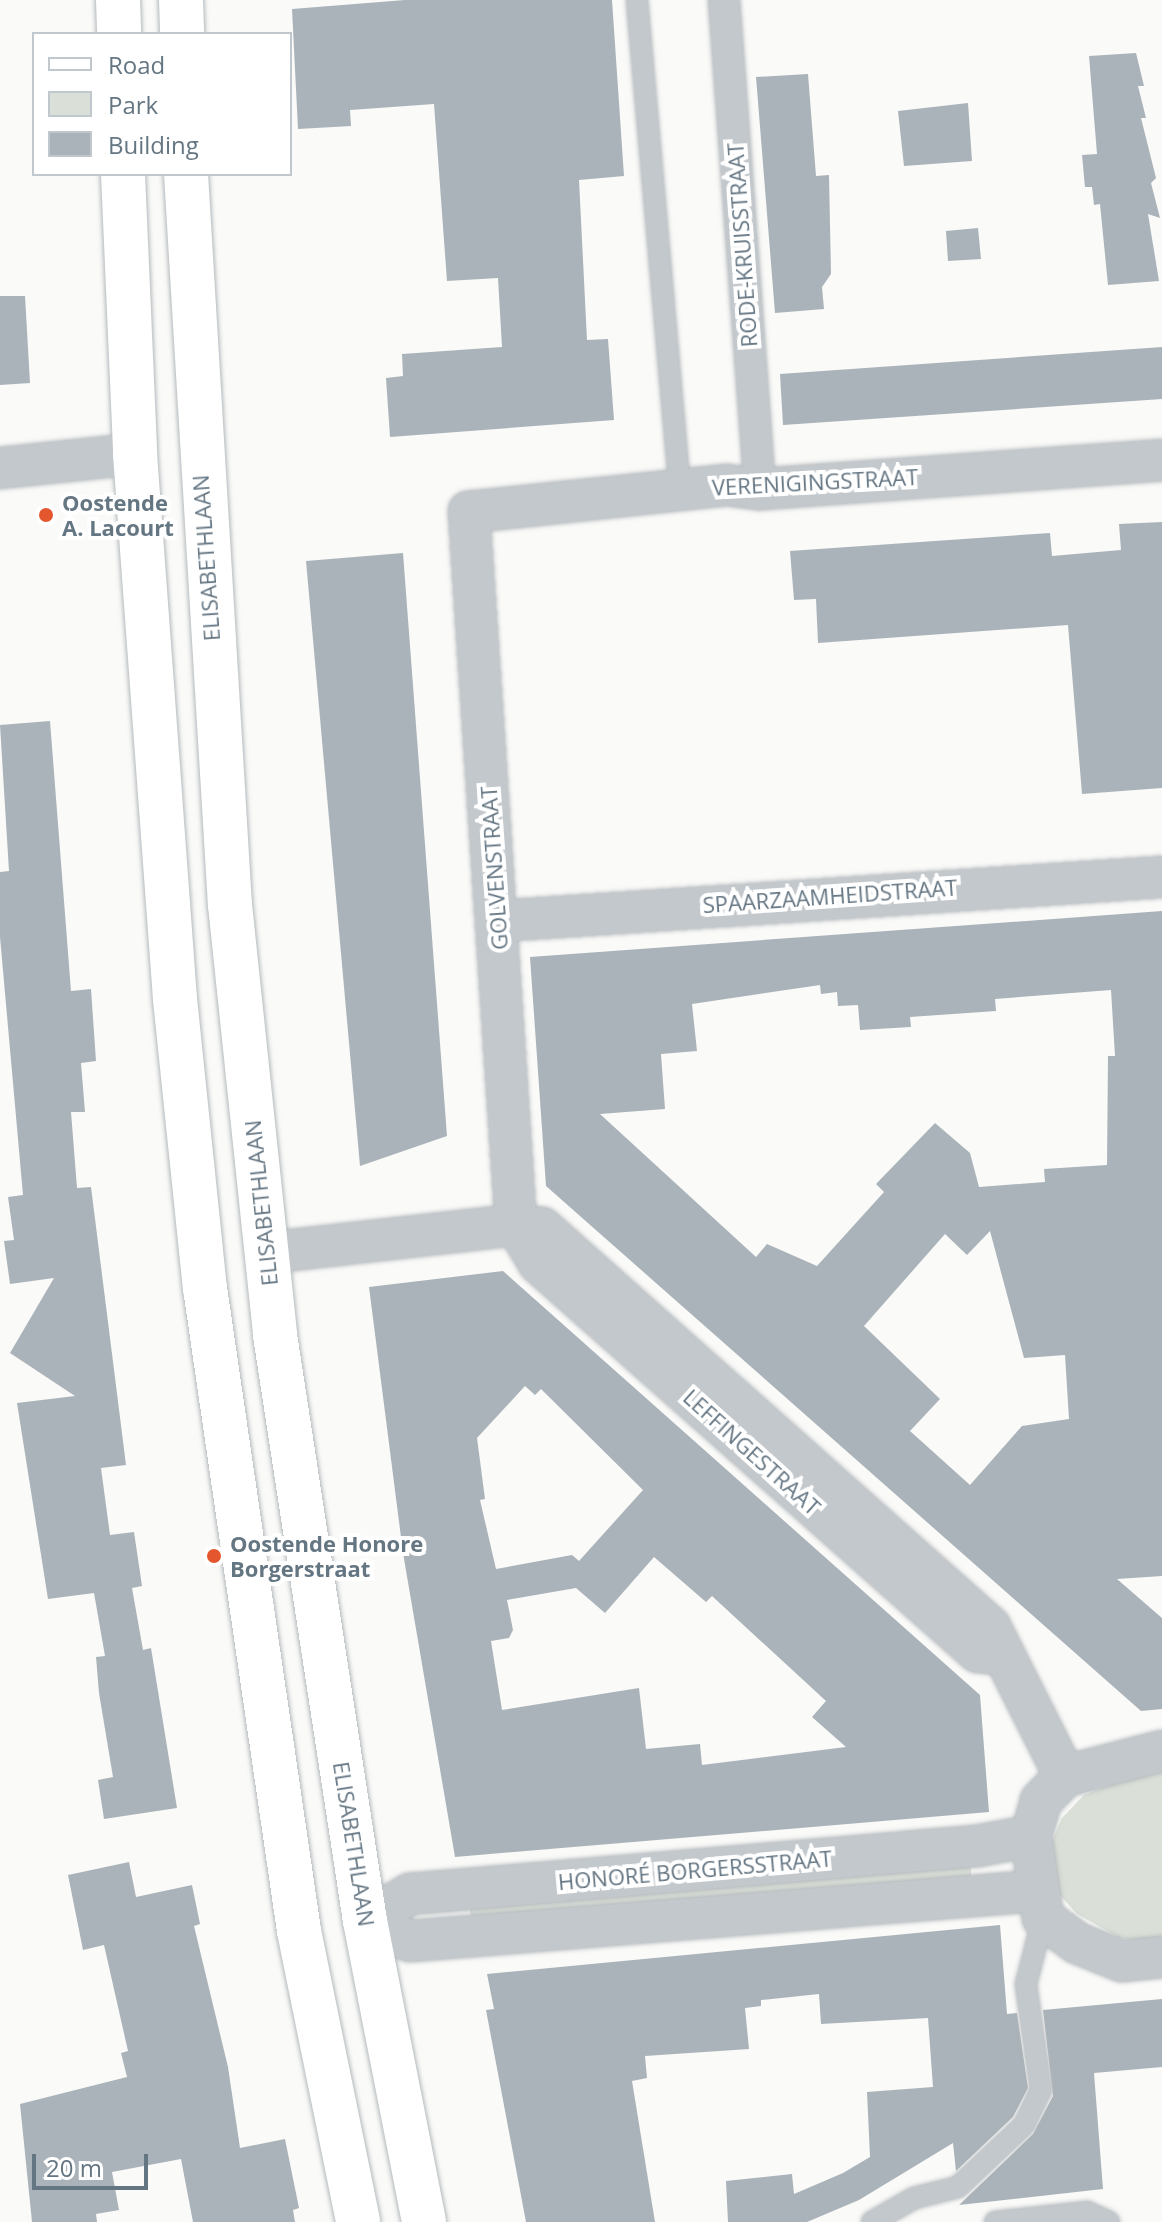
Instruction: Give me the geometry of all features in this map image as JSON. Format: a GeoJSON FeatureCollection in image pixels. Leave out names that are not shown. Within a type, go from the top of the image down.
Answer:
{"type":"FeatureCollection","features":[{"type":"Feature","properties":{"kind":"main road"},"geometry":{"type":"LineString","coordinates":[[118,0],[119,32]]}},
{"type":"Feature","properties":{"kind":"main road"},"geometry":{"type":"LineString","coordinates":[[181,0],[182,32]]}},
{"type":"Feature","properties":{"kind":"main road"},"geometry":{"type":"LineString","coordinates":[[123,176],[135,454],[175,999],[205,1288],[299,1931],[358,2222]]}},
{"type":"Feature","properties":{"kind":"main road","name":"ELISABETHLAAN"},"geometry":{"type":"LineString","coordinates":[[186,176],[198,451],[230,905],[266,1253],[365,1921],[424,2222]]}},
{"type":"Feature","properties":{"kind":"main road"},"geometry":{"type":"LineString","coordinates":[[135,454],[198,451]]}},
{"type":"Feature","properties":{"kind":"main road","name":"HONORÉ BORGERSSTRAAT"},"geometry":{"type":"LineString","coordinates":[[299,1931],[365,1921]]}},
{"type":"Feature","properties":{"kind":"street","name":"RODE-KRUISSTRAAT"},"geometry":{"type":"LineString","coordinates":[[724,0],[760,489]]}},
{"type":"Feature","properties":{"kind":"street"},"geometry":{"type":"LineString","coordinates":[[0,468],[135,454]]}},
{"type":"Feature","properties":{"kind":"street","name":"VERENIGINGSTRAAT"},"geometry":{"type":"LineString","coordinates":[[469,512],[680,489],[760,489],[1162,460]]}},
{"type":"Feature","properties":{"kind":"street","name":"GOLVENSTRAAT"},"geometry":{"type":"LineString","coordinates":[[469,512],[516,1225]]}},
{"type":"Feature","properties":{"kind":"street","name":"SPAARZAAMHEIDSTRAAT"},"geometry":{"type":"LineString","coordinates":[[498,921],[1162,877]]}},
{"type":"Feature","properties":{"kind":"street","name":"LEFFINGESTRAAT"},"geometry":{"type":"LineString","coordinates":[[266,1253],[516,1225],[542,1228],[990,1627],[1065,1776]]}},
{"type":"Feature","properties":{"kind":"street"},"geometry":{"type":"LineString","coordinates":[[1162,1751],[1065,1776],[1041,1801],[1031,1836],[1039,1904],[1077,1943],[1122,1961],[1162,1957]]}},
{"type":"Feature","properties":{"kind":"street","name":"HONORÉ BORGERSSTRAAT"},"geometry":{"type":"LineString","coordinates":[[365,1921],[410,1894],[977,1846],[1031,1836]]}},
{"type":"Feature","properties":{"kind":"street"},"geometry":{"type":"LineString","coordinates":[[365,1921],[410,1941],[1039,1904]]}},
{"type":"Feature","properties":{"kind":"lane"},"geometry":{"type":"LineString","coordinates":[[637,0],[680,489]]}},
{"type":"Feature","properties":{"kind":"lane"},"geometry":{"type":"LineString","coordinates":[[872,2222],[914,2198],[958,2187],[1024,2125],[1041,2090],[1026,1984],[1039,1904]]}},
{"type":"Feature","properties":{"kind":"lane"},"geometry":{"type":"LineString","coordinates":[[995,2222],[1087,2212],[1109,2222]]}},
{"type":"Feature","properties":{"kind":"green space"},"geometry":{"type":"Polygon","coordinates":[[[1162,1765],[1162,1944],[1120,1938],[1077,1914],[1059,1894],[1051,1843],[1062,1818],[1084,1795],[1162,1765]]]}},
{"type":"Feature","properties":{"kind":"green space"},"geometry":{"type":"Polygon","coordinates":[[[970,1859],[972,1881],[472,1918],[470,1913],[470,1908],[970,1859]]]}},
{"type":"Feature","properties":{"kind":"building"},"geometry":{"type":"Polygon","coordinates":[[[405,0],[612,0],[624,176],[579,180],[587,340],[608,339],[614,420],[390,437],[386,378],[403,376],[402,354],[502,347],[498,278],[447,281],[434,104],[350,110],[351,126],[298,129],[292,9],[405,0]]]}},
{"type":"Feature","properties":{"kind":"building"},"geometry":{"type":"Polygon","coordinates":[[[1136,53],[1144,86],[1138,86],[1146,118],[1141,118],[1156,178],[1151,183],[1160,218],[1148,214],[1159,281],[1108,285],[1100,204],[1094,205],[1092,187],[1085,187],[1082,155],[1097,154],[1089,56],[1136,53]]]}},
{"type":"Feature","properties":{"kind":"building"},"geometry":{"type":"Polygon","coordinates":[[[808,74],[816,176],[829,175],[831,274],[822,287],[824,309],[775,313],[756,77],[808,74]]]}},
{"type":"Feature","properties":{"kind":"building"},"geometry":{"type":"Polygon","coordinates":[[[968,103],[972,161],[904,166],[898,111],[968,103]]]}},
{"type":"Feature","properties":{"kind":"building"},"geometry":{"type":"Polygon","coordinates":[[[978,228],[981,259],[948,261],[946,231],[978,228]]]}},
{"type":"Feature","properties":{"kind":"building"},"geometry":{"type":"Polygon","coordinates":[[[0,296],[25,296],[30,383],[0,385],[0,296]]]}},
{"type":"Feature","properties":{"kind":"building"},"geometry":{"type":"Polygon","coordinates":[[[1162,347],[1162,399],[783,425],[780,374],[1162,347]]]}},
{"type":"Feature","properties":{"kind":"building"},"geometry":{"type":"Polygon","coordinates":[[[1162,522],[1162,788],[1082,794],[1068,625],[818,643],[816,599],[794,600],[790,551],[1050,533],[1052,556],[1121,550],[1119,524],[1162,522]]]}},
{"type":"Feature","properties":{"kind":"building"},"geometry":{"type":"Polygon","coordinates":[[[403,553],[447,1136],[360,1166],[306,561],[403,553]]]}},
{"type":"Feature","properties":{"kind":"building"},"geometry":{"type":"Polygon","coordinates":[[[50,721],[71,991],[91,989],[96,1061],[81,1063],[85,1112],[71,1112],[77,1188],[91,1187],[126,1465],[101,1468],[110,1535],[134,1532],[142,1586],[132,1588],[143,1650],[151,1648],[177,1808],[104,1819],[98,1780],[113,1777],[99,1693],[96,1657],[105,1656],[94,1593],[48,1599],[17,1403],[75,1396],[10,1353],[54,1278],[10,1284],[4,1241],[14,1240],[8,1197],[23,1195],[0,937],[0,872],[9,871],[0,725],[50,721]]]}},
{"type":"Feature","properties":{"kind":"building"},"geometry":{"type":"Polygon","coordinates":[[[1162,911],[1162,1576],[1117,1579],[1162,1618],[1162,1709],[1141,1711],[546,1186],[530,957],[1162,911]],[[820,985],[692,1004],[697,1051],[661,1054],[665,1109],[600,1114],[756,1257],[767,1244],[817,1266],[884,1192],[876,1184],[935,1123],[970,1153],[979,1187],[1045,1182],[1044,1169],[1107,1165],[1108,1056],[1115,1056],[1111,990],[995,999],[996,1011],[910,1017],[911,1027],[860,1030],[858,1005],[838,1006],[837,992],[821,994],[820,985]],[[990,1231],[967,1255],[945,1234],[864,1326],[940,1399],[910,1431],[970,1485],[1022,1426],[1069,1419],[1065,1355],[1024,1358],[990,1231]]]}},
{"type":"Feature","properties":{"kind":"building"},"geometry":{"type":"Polygon","coordinates":[[[503,1271],[980,1695],[989,1812],[455,1857],[403,1553],[369,1287],[503,1271]],[[525,1386],[477,1438],[485,1499],[480,1500],[496,1569],[572,1555],[579,1561],[643,1490],[541,1389],[535,1395],[525,1386]],[[654,1557],[605,1613],[576,1588],[507,1600],[513,1630],[509,1638],[491,1641],[502,1710],[639,1688],[646,1749],[700,1744],[702,1765],[846,1747],[812,1717],[826,1701],[712,1596],[706,1602],[654,1557]]]}},
{"type":"Feature","properties":{"kind":"building"},"geometry":{"type":"Polygon","coordinates":[[[129,1862],[136,1897],[192,1885],[200,1924],[194,1926],[228,2067],[240,2148],[285,2139],[299,2208],[293,2210],[295,2222],[193,2222],[181,2159],[112,2172],[119,2210],[96,2214],[97,2222],[32,2222],[20,2104],[127,2077],[121,2053],[128,2051],[104,1945],[83,1950],[68,1875],[129,1862]]]}},
{"type":"Feature","properties":{"kind":"building"},"geometry":{"type":"Polygon","coordinates":[[[1000,1925],[1007,2014],[1017,2013],[1028,2088],[1013,2117],[956,2171],[953,2143],[859,2200],[807,2222],[728,2222],[726,2181],[792,2174],[794,2194],[843,2173],[870,2157],[867,2092],[933,2087],[928,2018],[821,2024],[819,1994],[761,2000],[761,2006],[745,2008],[749,2049],[645,2056],[647,2078],[632,2081],[655,2222],[526,2222],[486,2010],[494,2009],[487,1974],[1000,1925]]]}},
{"type":"Feature","properties":{"kind":"building"},"geometry":{"type":"Polygon","coordinates":[[[1162,1999],[1162,2067],[1094,2073],[1103,2189],[959,2205],[1033,2134],[1053,2096],[1043,2010],[1162,1999]]]}},
{"type":"Feature","properties":{"kind":"place","name":"Oostende A. Lacourt"},"geometry":{"type":"Point","coordinates":[46,515]}},
{"type":"Feature","properties":{"kind":"place","name":"Oostende Honore Borgerstraat"},"geometry":{"type":"Point","coordinates":[214,1556]}}]}
